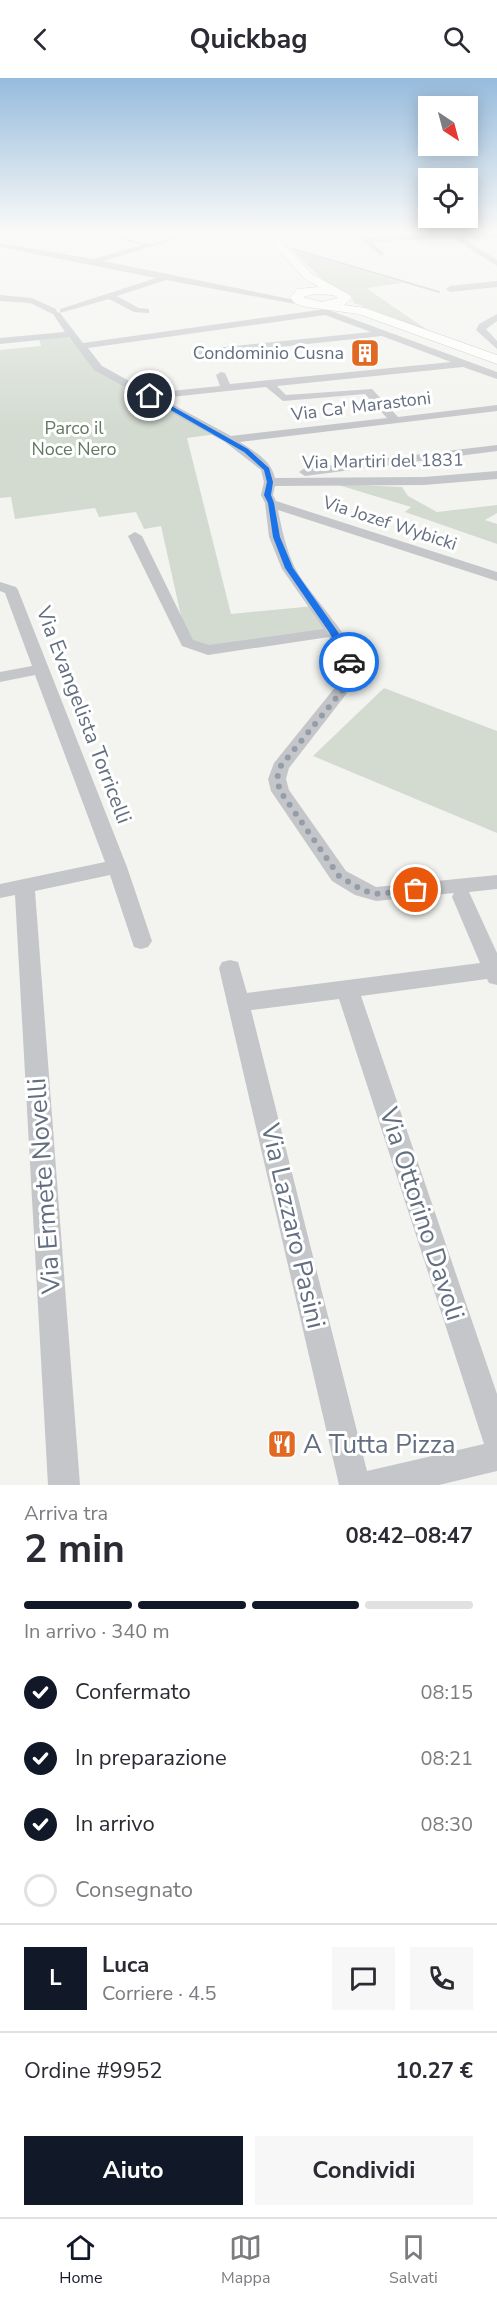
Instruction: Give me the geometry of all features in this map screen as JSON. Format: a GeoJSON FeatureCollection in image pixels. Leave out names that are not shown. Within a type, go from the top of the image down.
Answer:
{"type":"FeatureCollection","features":[{"type":"Feature","properties":{"kind":"street"},"geometry":{"type":"LineString","coordinates":[[58,312],[111,296],[136,309],[146,310]]}},
{"type":"Feature","properties":{"kind":"street"},"geometry":{"type":"LineString","coordinates":[[303,296],[322,308],[384,333],[447,356],[467,357]]}},
{"type":"Feature","properties":{"kind":"street"},"geometry":{"type":"LineString","coordinates":[[322,308],[336,304],[341,296]]}},
{"type":"Feature","properties":{"kind":"street"},"geometry":{"type":"LineString","coordinates":[[342,296],[353,305],[372,315],[467,357],[497,376]]}},
{"type":"Feature","properties":{"kind":"street"},"geometry":{"type":"LineString","coordinates":[[0,298],[29,300],[58,312],[71,334],[98,368],[229,440],[261,462],[270,475],[267,495],[271,503],[276,537],[289,568],[334,632],[352,667],[353,675],[280,767],[277,779],[280,791],[339,876],[362,890],[376,894],[497,882]]}},
{"type":"Feature","properties":{"kind":"street"},"geometry":{"type":"LineString","coordinates":[[81,346],[322,308],[343,307],[372,315]]}},
{"type":"Feature","properties":{"kind":"street"},"geometry":{"type":"LineString","coordinates":[[150,396],[269,384],[483,355],[497,348],[493,338],[482,330],[482,326],[497,317]]}},
{"type":"Feature","properties":{"kind":"street"},"geometry":{"type":"LineString","coordinates":[[195,353],[384,333]]}},
{"type":"Feature","properties":{"kind":"street"},"geometry":{"type":"LineString","coordinates":[[0,341],[71,334]]}},
{"type":"Feature","properties":{"kind":"street"},"geometry":{"type":"LineString","coordinates":[[483,355],[497,360]]}},
{"type":"Feature","properties":{"kind":"street"},"geometry":{"type":"LineString","coordinates":[[221,375],[226,388]]}},
{"type":"Feature","properties":{"kind":"street"},"geometry":{"type":"LineString","coordinates":[[269,384],[283,399],[368,391],[394,419]]}},
{"type":"Feature","properties":{"kind":"street","name":"Via Ca' Marastoni"},"geometry":{"type":"LineString","coordinates":[[229,440],[497,408]]}},
{"type":"Feature","properties":{"kind":"street"},"geometry":{"type":"LineString","coordinates":[[291,482],[287,475],[497,448]]}},
{"type":"Feature","properties":{"kind":"street","name":"Via Martiri del 1831"},"geometry":{"type":"LineString","coordinates":[[270,482],[424,481],[497,475]]}},
{"type":"Feature","properties":{"kind":"street","name":"Via Jozef Wybicki"},"geometry":{"type":"LineString","coordinates":[[271,503],[497,577]]}},
{"type":"Feature","properties":{"kind":"street"},"geometry":{"type":"LineString","coordinates":[[135,536],[187,644],[208,650],[334,632]]}},
{"type":"Feature","properties":{"kind":"street","name":"Via Evangelista Torricelli"},"geometry":{"type":"LineString","coordinates":[[0,586],[11,590],[39,669],[117,867],[141,941]]}},
{"type":"Feature","properties":{"kind":"street"},"geometry":{"type":"LineString","coordinates":[[0,677],[39,669]]}},
{"type":"Feature","properties":{"kind":"street"},"geometry":{"type":"LineString","coordinates":[[12,889],[117,867]]}},
{"type":"Feature","properties":{"kind":"street","name":"Via Ermete Novelli"},"geometry":{"type":"LineString","coordinates":[[12,889],[64,1485]]}},
{"type":"Feature","properties":{"kind":"street"},"geometry":{"type":"LineString","coordinates":[[240,1003],[346,988],[495,974],[462,897]]}},
{"type":"Feature","properties":{"kind":"street","name":"Via Lazzaro Pasini"},"geometry":{"type":"LineString","coordinates":[[230,968],[355,1485]]}},
{"type":"Feature","properties":{"kind":"street","name":"Via Ottorino Davoli"},"geometry":{"type":"LineString","coordinates":[[346,988],[497,1439]]}},
{"type":"Feature","properties":{"kind":"street"},"geometry":{"type":"LineString","coordinates":[[371,1485],[497,1456]]}},
{"type":"Feature","properties":{"kind":"green space"},"geometry":{"type":"Polygon","coordinates":[[[351,296],[377,296],[429,331],[354,303],[351,296]]]}},
{"type":"Feature","properties":{"kind":"green space","name":"Parco il Noce Nero"},"geometry":{"type":"Polygon","coordinates":[[[68,337],[91,361],[217,434],[187,438],[231,614],[314,606],[334,632],[208,650],[187,643],[161,526],[144,529],[136,512],[99,517],[95,508],[15,519],[11,497],[0,498],[0,350],[41,346],[39,339],[68,337]]]}},
{"type":"Feature","properties":{"kind":"green space"},"geometry":{"type":"Polygon","coordinates":[[[335,484],[402,487],[408,496],[437,512],[497,505],[497,513],[485,520],[497,524],[497,544],[405,512],[411,507],[335,484]]]}},
{"type":"Feature","properties":{"kind":"green space"},"geometry":{"type":"Polygon","coordinates":[[[384,688],[497,731],[497,833],[313,756],[384,688]]]}},
{"type":"Feature","properties":{"kind":"way so far"},"geometry":{"type":"LineString","coordinates":[[349,662],[353,675],[350,681],[280,767],[277,779],[280,791],[339,876],[362,890],[376,894],[416,890]]}},
{"type":"Feature","properties":{"kind":"place","name":"Condominio Cusna"},"geometry":{"type":"Point","coordinates":[365,353]}},
{"type":"Feature","properties":{"kind":"place","name":"A Tutta Pizza"},"geometry":{"type":"Point","coordinates":[282,1444]}},
{"type":"Feature","properties":{"kind":"route"},"geometry":{"type":"LineString","coordinates":[[150,396],[246,450],[267,469],[270,482],[267,495],[271,503],[276,537],[289,568],[334,632],[349,662]]}}]}
